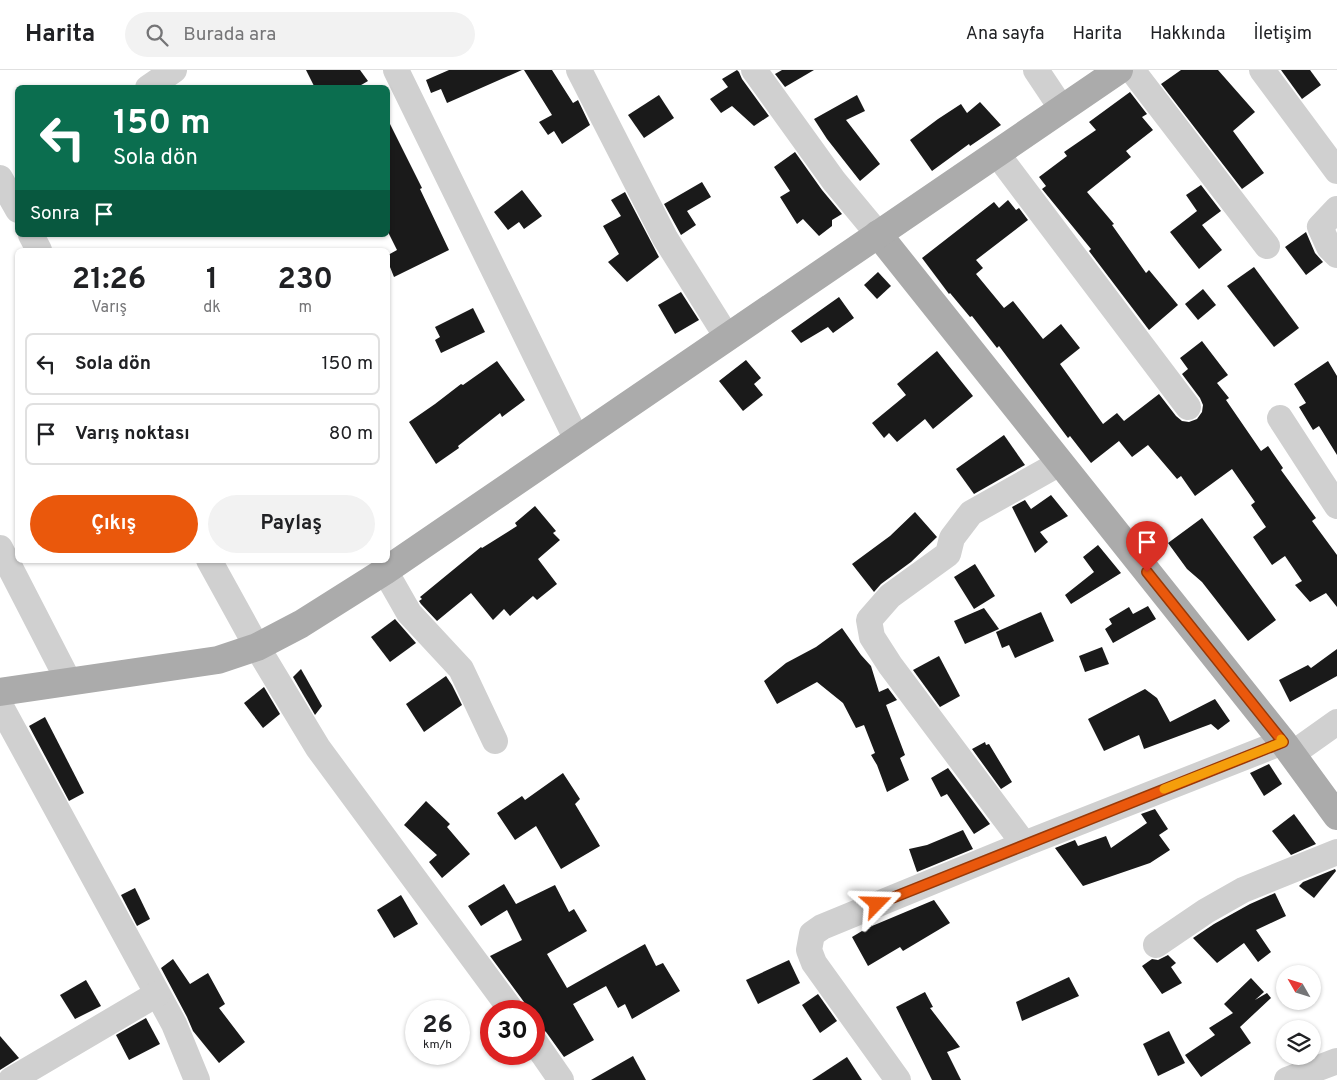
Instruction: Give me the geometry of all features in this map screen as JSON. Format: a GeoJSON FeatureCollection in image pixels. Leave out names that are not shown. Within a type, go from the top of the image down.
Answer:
{"type":"FeatureCollection","features":[{"type":"Feature","properties":{"kind":"main road"},"geometry":{"type":"LineString","coordinates":[[0,692],[218,660],[257,647],[301,624],[385,571],[1119,70]]}},
{"type":"Feature","properties":{"kind":"main road"},"geometry":{"type":"LineString","coordinates":[[878,234],[1287,748],[1337,816]]}},
{"type":"Feature","properties":{"kind":"street"},"geometry":{"type":"LineString","coordinates":[[152,85],[174,70]]}},
{"type":"Feature","properties":{"kind":"street"},"geometry":{"type":"LineString","coordinates":[[396,70],[577,440]]}},
{"type":"Feature","properties":{"kind":"street"},"geometry":{"type":"LineString","coordinates":[[579,70],[665,238],[727,338]]}},
{"type":"Feature","properties":{"kind":"street"},"geometry":{"type":"LineString","coordinates":[[754,70],[834,180],[878,234]]}},
{"type":"Feature","properties":{"kind":"street"},"geometry":{"type":"LineString","coordinates":[[1036,70],[1062,109]]}},
{"type":"Feature","properties":{"kind":"street"},"geometry":{"type":"LineString","coordinates":[[1132,70],[1267,246]]}},
{"type":"Feature","properties":{"kind":"street"},"geometry":{"type":"LineString","coordinates":[[1262,70],[1337,171]]}},
{"type":"Feature","properties":{"kind":"street"},"geometry":{"type":"LineString","coordinates":[[997,154],[1188,407]]}},
{"type":"Feature","properties":{"kind":"street"},"geometry":{"type":"LineString","coordinates":[[5,179],[15,203]]}},
{"type":"Feature","properties":{"kind":"street"},"geometry":{"type":"LineString","coordinates":[[1337,209],[1320,227],[1329,247],[1337,255]]}},
{"type":"Feature","properties":{"kind":"street"},"geometry":{"type":"LineString","coordinates":[[1280,418],[1337,506]]}},
{"type":"Feature","properties":{"kind":"street"},"geometry":{"type":"LineString","coordinates":[[1024,844],[890,665],[872,637],[869,620],[890,596],[948,554],[952,538],[971,513],[1060,463]]}},
{"type":"Feature","properties":{"kind":"street"},"geometry":{"type":"LineString","coordinates":[[0,548],[69,682]]}},
{"type":"Feature","properties":{"kind":"street"},"geometry":{"type":"LineString","coordinates":[[211,563],[257,647],[318,748],[504,1000]]}},
{"type":"Feature","properties":{"kind":"street"},"geometry":{"type":"LineString","coordinates":[[385,571],[409,612],[461,669],[495,741]]}},
{"type":"Feature","properties":{"kind":"street"},"geometry":{"type":"LineString","coordinates":[[0,705],[174,1024],[197,1080]]}},
{"type":"Feature","properties":{"kind":"street"},"geometry":{"type":"LineString","coordinates":[[898,1080],[814,962],[808,950],[812,934],[822,927],[1024,844],[1287,748],[1337,722]]}},
{"type":"Feature","properties":{"kind":"street"},"geometry":{"type":"LineString","coordinates":[[1156,945],[1206,911],[1243,890],[1337,852]]}},
{"type":"Feature","properties":{"kind":"street"},"geometry":{"type":"LineString","coordinates":[[11,1080],[157,994]]}},
{"type":"Feature","properties":{"kind":"street"},"geometry":{"type":"LineString","coordinates":[[545,1057],[561,1080]]}},
{"type":"Feature","properties":{"kind":"street"},"geometry":{"type":"LineString","coordinates":[[1287,1080],[1337,1061]]}},
{"type":"Feature","properties":{"kind":"building"},"geometry":{"type":"Polygon","coordinates":[[[306,70],[360,70],[368,81],[361,85],[314,85],[306,70]]]}},
{"type":"Feature","properties":{"kind":"building"},"geometry":{"type":"Polygon","coordinates":[[[449,70],[522,70],[447,103],[441,89],[431,93],[426,80],[449,70]]]}},
{"type":"Feature","properties":{"kind":"building"},"geometry":{"type":"Polygon","coordinates":[[[524,70],[552,70],[573,103],[578,100],[590,125],[562,144],[554,131],[548,135],[539,122],[552,115],[524,70]]]}},
{"type":"Feature","properties":{"kind":"building"},"geometry":{"type":"Polygon","coordinates":[[[737,70],[769,116],[754,126],[732,106],[721,113],[710,99],[728,87],[722,79],[737,70]]]}},
{"type":"Feature","properties":{"kind":"building"},"geometry":{"type":"Polygon","coordinates":[[[782,70],[814,70],[785,87],[775,74],[782,70]]]}},
{"type":"Feature","properties":{"kind":"building"},"geometry":{"type":"Polygon","coordinates":[[[1181,70],[1218,70],[1255,112],[1233,131],[1264,173],[1242,189],[1161,84],[1181,70]]]}},
{"type":"Feature","properties":{"kind":"building"},"geometry":{"type":"Polygon","coordinates":[[[1281,70],[1310,70],[1321,85],[1302,99],[1281,70]]]}},
{"type":"Feature","properties":{"kind":"building"},"geometry":{"type":"Polygon","coordinates":[[[1130,92],[1147,114],[1142,117],[1153,130],[1126,151],[1131,157],[1087,192],[1114,224],[1112,225],[1146,273],[1149,270],[1178,305],[1149,330],[1089,251],[1091,249],[1042,189],[1046,186],[1039,177],[1067,156],[1064,152],[1096,130],[1089,122],[1130,92]]]}},
{"type":"Feature","properties":{"kind":"building"},"geometry":{"type":"Polygon","coordinates":[[[659,95],[674,118],[644,138],[628,115],[659,95]]]}},
{"type":"Feature","properties":{"kind":"building"},"geometry":{"type":"Polygon","coordinates":[[[857,95],[865,111],[846,120],[880,164],[860,181],[814,119],[857,95]]]}},
{"type":"Feature","properties":{"kind":"building"},"geometry":{"type":"Polygon","coordinates":[[[980,102],[1001,125],[970,146],[969,144],[932,171],[910,140],[961,104],[967,113],[980,102]]]}},
{"type":"Feature","properties":{"kind":"building"},"geometry":{"type":"Polygon","coordinates":[[[390,124],[422,188],[420,189],[449,250],[394,277],[390,267],[390,254],[397,250],[390,236],[390,124]]]}},
{"type":"Feature","properties":{"kind":"building"},"geometry":{"type":"Polygon","coordinates":[[[795,152],[842,214],[832,220],[832,226],[819,236],[803,219],[797,224],[780,197],[790,191],[774,167],[795,152]]]}},
{"type":"Feature","properties":{"kind":"building"},"geometry":{"type":"Polygon","coordinates":[[[702,182],[711,197],[687,211],[696,225],[681,235],[664,204],[702,182]]]}},
{"type":"Feature","properties":{"kind":"building"},"geometry":{"type":"Polygon","coordinates":[[[1201,185],[1221,211],[1202,225],[1222,250],[1199,269],[1170,232],[1197,211],[1186,195],[1201,185]]]}},
{"type":"Feature","properties":{"kind":"building"},"geometry":{"type":"Polygon","coordinates":[[[522,190],[542,216],[524,229],[519,222],[508,230],[494,212],[522,190]]]}},
{"type":"Feature","properties":{"kind":"building"},"geometry":{"type":"Polygon","coordinates":[[[625,192],[659,257],[627,282],[608,262],[619,254],[603,226],[621,216],[611,200],[625,192]]]}},
{"type":"Feature","properties":{"kind":"building"},"geometry":{"type":"Polygon","coordinates":[[[1008,200],[1016,210],[1019,208],[1028,220],[976,260],[983,268],[976,274],[1004,308],[1013,301],[1043,339],[1061,324],[1080,348],[1060,364],[1103,424],[1117,413],[1124,421],[1159,394],[1182,421],[1189,422],[1197,419],[1202,412],[1203,405],[1182,374],[1188,369],[1180,358],[1202,341],[1228,375],[1217,383],[1229,398],[1226,400],[1261,451],[1268,446],[1283,468],[1281,470],[1316,518],[1312,521],[1337,555],[1337,607],[1326,593],[1310,602],[1295,585],[1302,581],[1285,556],[1272,565],[1253,537],[1266,527],[1251,505],[1255,502],[1232,469],[1195,496],[1181,476],[1177,479],[1148,445],[1132,457],[1119,441],[1091,463],[1070,436],[1068,438],[999,346],[997,348],[972,316],[970,317],[949,294],[922,258],[994,202],[999,208],[1008,200]]]}},
{"type":"Feature","properties":{"kind":"building"},"geometry":{"type":"Polygon","coordinates":[[[1306,232],[1315,253],[1323,262],[1306,275],[1285,247],[1306,232]]]}},
{"type":"Feature","properties":{"kind":"building"},"geometry":{"type":"Polygon","coordinates":[[[1254,267],[1299,328],[1274,347],[1227,286],[1254,267]]]}},
{"type":"Feature","properties":{"kind":"building"},"geometry":{"type":"Polygon","coordinates":[[[878,272],[891,286],[877,299],[864,285],[878,272]]]}},
{"type":"Feature","properties":{"kind":"building"},"geometry":{"type":"Polygon","coordinates":[[[1203,289],[1216,305],[1198,320],[1185,304],[1203,289]]]}},
{"type":"Feature","properties":{"kind":"building"},"geometry":{"type":"Polygon","coordinates":[[[681,292],[699,320],[675,334],[658,305],[681,292]]]}},
{"type":"Feature","properties":{"kind":"building"},"geometry":{"type":"Polygon","coordinates":[[[839,297],[854,318],[833,333],[828,327],[801,343],[791,331],[839,297]]]}},
{"type":"Feature","properties":{"kind":"building"},"geometry":{"type":"Polygon","coordinates":[[[473,308],[485,332],[441,353],[435,340],[440,337],[435,327],[473,308]]]}},
{"type":"Feature","properties":{"kind":"building"},"geometry":{"type":"Polygon","coordinates":[[[937,351],[973,396],[933,429],[925,419],[897,442],[889,433],[884,438],[872,423],[906,395],[897,384],[937,351]]]}},
{"type":"Feature","properties":{"kind":"building"},"geometry":{"type":"Polygon","coordinates":[[[746,360],[761,378],[754,384],[763,395],[743,411],[719,381],[746,360]]]}},
{"type":"Feature","properties":{"kind":"building"},"geometry":{"type":"Polygon","coordinates":[[[497,361],[525,400],[502,417],[500,413],[458,446],[459,448],[436,464],[409,422],[461,384],[463,385],[497,361]]]}},
{"type":"Feature","properties":{"kind":"building"},"geometry":{"type":"Polygon","coordinates":[[[1328,361],[1337,376],[1337,455],[1319,426],[1313,430],[1299,407],[1306,403],[1294,384],[1328,361]]]}},
{"type":"Feature","properties":{"kind":"building"},"geometry":{"type":"Polygon","coordinates":[[[1004,435],[1025,465],[974,494],[956,469],[1004,435]]]}},
{"type":"Feature","properties":{"kind":"building"},"geometry":{"type":"Polygon","coordinates":[[[1051,495],[1068,516],[1040,532],[1048,542],[1035,553],[1012,507],[1025,500],[1031,509],[1051,495]]]}},
{"type":"Feature","properties":{"kind":"building"},"geometry":{"type":"Polygon","coordinates":[[[535,506],[556,531],[553,533],[560,540],[538,559],[557,584],[537,600],[533,596],[510,616],[504,609],[493,620],[471,593],[437,621],[421,604],[419,601],[422,599],[420,597],[481,547],[517,526],[515,523],[535,506]]]}},
{"type":"Feature","properties":{"kind":"building"},"geometry":{"type":"Polygon","coordinates":[[[915,512],[937,537],[911,562],[881,584],[874,592],[852,564],[890,536],[915,512]]]}},
{"type":"Feature","properties":{"kind":"building"},"geometry":{"type":"Polygon","coordinates":[[[1202,518],[1276,620],[1248,641],[1202,582],[1187,569],[1168,543],[1202,518]]]}},
{"type":"Feature","properties":{"kind":"building"},"geometry":{"type":"Polygon","coordinates":[[[1098,545],[1121,573],[1071,604],[1065,595],[1094,572],[1083,557],[1098,545]]]}},
{"type":"Feature","properties":{"kind":"building"},"geometry":{"type":"Polygon","coordinates":[[[975,564],[995,596],[974,609],[954,577],[975,564]]]}},
{"type":"Feature","properties":{"kind":"building"},"geometry":{"type":"Polygon","coordinates":[[[1148,606],[1156,619],[1113,643],[1105,629],[1112,624],[1109,619],[1129,607],[1133,614],[1148,606]]]}},
{"type":"Feature","properties":{"kind":"building"},"geometry":{"type":"Polygon","coordinates":[[[984,608],[999,629],[965,644],[954,621],[984,608]]]}},
{"type":"Feature","properties":{"kind":"building"},"geometry":{"type":"Polygon","coordinates":[[[1041,612],[1054,641],[1015,658],[1009,645],[1002,648],[996,632],[1041,612]]]}},
{"type":"Feature","properties":{"kind":"building"},"geometry":{"type":"Polygon","coordinates":[[[395,619],[416,643],[390,662],[371,637],[395,619]]]}},
{"type":"Feature","properties":{"kind":"building"},"geometry":{"type":"Polygon","coordinates":[[[842,628],[871,666],[879,692],[888,688],[897,700],[886,705],[905,755],[900,758],[909,780],[887,792],[877,765],[871,755],[875,753],[864,725],[856,728],[843,703],[817,682],[777,704],[764,681],[786,663],[816,647],[842,628]]]}},
{"type":"Feature","properties":{"kind":"building"},"geometry":{"type":"Polygon","coordinates":[[[1102,647],[1109,664],[1085,672],[1079,656],[1102,647]]]}},
{"type":"Feature","properties":{"kind":"building"},"geometry":{"type":"Polygon","coordinates":[[[1337,649],[1337,676],[1290,702],[1279,680],[1308,665],[1311,668],[1337,649]]]}},
{"type":"Feature","properties":{"kind":"building"},"geometry":{"type":"Polygon","coordinates":[[[939,656],[960,696],[940,707],[913,670],[939,656]]]}},
{"type":"Feature","properties":{"kind":"building"},"geometry":{"type":"Polygon","coordinates":[[[301,669],[322,706],[315,715],[293,677],[301,669]]]}},
{"type":"Feature","properties":{"kind":"building"},"geometry":{"type":"Polygon","coordinates":[[[446,676],[462,705],[424,732],[406,704],[446,676]]]}},
{"type":"Feature","properties":{"kind":"building"},"geometry":{"type":"Polygon","coordinates":[[[264,687],[280,714],[263,728],[244,703],[264,687]]]}},
{"type":"Feature","properties":{"kind":"building"},"geometry":{"type":"Polygon","coordinates":[[[1145,689],[1157,698],[1170,722],[1215,699],[1230,721],[1218,730],[1211,724],[1144,749],[1139,735],[1104,751],[1088,719],[1145,689]]]}},
{"type":"Feature","properties":{"kind":"building"},"geometry":{"type":"Polygon","coordinates":[[[45,717],[84,793],[69,801],[29,726],[45,717]]]}},
{"type":"Feature","properties":{"kind":"building"},"geometry":{"type":"Polygon","coordinates":[[[985,742],[986,745],[989,744],[1012,782],[1001,789],[972,749],[985,742]]]}},
{"type":"Feature","properties":{"kind":"building"},"geometry":{"type":"Polygon","coordinates":[[[1269,764],[1282,784],[1264,796],[1250,773],[1269,764]]]}},
{"type":"Feature","properties":{"kind":"building"},"geometry":{"type":"Polygon","coordinates":[[[948,768],[990,824],[974,834],[947,794],[941,797],[931,778],[948,768]]]}},
{"type":"Feature","properties":{"kind":"building"},"geometry":{"type":"Polygon","coordinates":[[[563,773],[580,799],[575,804],[600,846],[561,869],[536,826],[515,840],[497,813],[522,796],[525,800],[563,773]]]}},
{"type":"Feature","properties":{"kind":"building"},"geometry":{"type":"Polygon","coordinates":[[[426,801],[450,824],[447,827],[470,854],[442,878],[429,862],[437,855],[404,825],[426,801]]]}},
{"type":"Feature","properties":{"kind":"building"},"geometry":{"type":"Polygon","coordinates":[[[1155,809],[1168,829],[1159,835],[1170,850],[1150,863],[1083,886],[1055,848],[1075,840],[1078,846],[1106,836],[1111,848],[1147,823],[1141,814],[1155,809]]]}},
{"type":"Feature","properties":{"kind":"building"},"geometry":{"type":"Polygon","coordinates":[[[1294,814],[1316,844],[1291,855],[1272,831],[1294,814]]]}},
{"type":"Feature","properties":{"kind":"building"},"geometry":{"type":"Polygon","coordinates":[[[963,830],[973,849],[917,872],[909,849],[927,845],[963,830]]]}},
{"type":"Feature","properties":{"kind":"building"},"geometry":{"type":"Polygon","coordinates":[[[1335,869],[1336,871],[1314,898],[1299,886],[1303,882],[1335,869]]]}},
{"type":"Feature","properties":{"kind":"building"},"geometry":{"type":"Polygon","coordinates":[[[504,884],[516,904],[555,885],[569,912],[574,909],[587,931],[547,954],[567,988],[645,944],[656,966],[663,963],[680,991],[632,1019],[625,1004],[618,1008],[606,986],[573,1004],[594,1040],[564,1057],[545,1031],[545,1000],[523,1000],[490,956],[522,940],[507,910],[481,926],[468,906],[504,884]]]}},
{"type":"Feature","properties":{"kind":"building"},"geometry":{"type":"Polygon","coordinates":[[[135,888],[150,919],[137,926],[121,895],[135,888]]]}},
{"type":"Feature","properties":{"kind":"building"},"geometry":{"type":"Polygon","coordinates":[[[1275,893],[1286,916],[1256,930],[1271,952],[1258,962],[1244,943],[1217,963],[1193,938],[1250,904],[1275,893]]]}},
{"type":"Feature","properties":{"kind":"building"},"geometry":{"type":"Polygon","coordinates":[[[401,895],[418,924],[394,938],[377,910],[401,895]]]}},
{"type":"Feature","properties":{"kind":"building"},"geometry":{"type":"Polygon","coordinates":[[[934,900],[950,923],[903,951],[900,947],[868,966],[852,937],[872,925],[934,900]]]}},
{"type":"Feature","properties":{"kind":"building"},"geometry":{"type":"Polygon","coordinates":[[[1168,955],[1176,963],[1171,967],[1182,983],[1162,994],[1142,966],[1152,959],[1158,960],[1168,955]]]}},
{"type":"Feature","properties":{"kind":"building"},"geometry":{"type":"Polygon","coordinates":[[[173,959],[190,984],[208,973],[225,1004],[219,1008],[245,1042],[219,1063],[193,1031],[161,968],[173,959]]]}},
{"type":"Feature","properties":{"kind":"building"},"geometry":{"type":"Polygon","coordinates":[[[789,960],[800,983],[758,1004],[746,980],[789,960]]]}},
{"type":"Feature","properties":{"kind":"building"},"geometry":{"type":"Polygon","coordinates":[[[1069,977],[1079,996],[1022,1021],[1016,1002],[1069,977]]]}},
{"type":"Feature","properties":{"kind":"building"},"geometry":{"type":"Polygon","coordinates":[[[1251,978],[1264,992],[1255,1000],[1267,993],[1271,998],[1240,1027],[1251,1043],[1201,1077],[1185,1055],[1215,1035],[1209,1028],[1233,1013],[1224,1004],[1251,978]]]}},
{"type":"Feature","properties":{"kind":"building"},"geometry":{"type":"Polygon","coordinates":[[[86,980],[101,1006],[75,1019],[60,995],[86,980]]]}},
{"type":"Feature","properties":{"kind":"building"},"geometry":{"type":"Polygon","coordinates":[[[925,992],[933,1007],[930,1008],[960,1047],[947,1052],[961,1080],[932,1080],[896,1007],[925,992]]]}},
{"type":"Feature","properties":{"kind":"building"},"geometry":{"type":"Polygon","coordinates":[[[818,994],[837,1021],[820,1033],[802,1005],[818,994]]]}},
{"type":"Feature","properties":{"kind":"building"},"geometry":{"type":"Polygon","coordinates":[[[146,1018],[160,1044],[129,1060],[116,1035],[146,1018]]]}},
{"type":"Feature","properties":{"kind":"building"},"geometry":{"type":"Polygon","coordinates":[[[1169,1031],[1185,1063],[1158,1076],[1143,1044],[1169,1031]]]}},
{"type":"Feature","properties":{"kind":"building"},"geometry":{"type":"Polygon","coordinates":[[[0,1036],[19,1058],[0,1070],[0,1036]]]}},
{"type":"Feature","properties":{"kind":"building"},"geometry":{"type":"Polygon","coordinates":[[[633,1056],[646,1080],[591,1080],[633,1056]]]}},
{"type":"Feature","properties":{"kind":"building"},"geometry":{"type":"Polygon","coordinates":[[[847,1057],[862,1080],[812,1080],[847,1057]]]}},
{"type":"Feature","properties":{"kind":"slow traffic"},"geometry":{"type":"LineString","coordinates":[[1164,789],[1283,742],[1281,739]]}},
{"type":"Feature","properties":{"kind":"route"},"geometry":{"type":"LineString","coordinates":[[877,904],[1283,742],[1147,572]]}}]}
